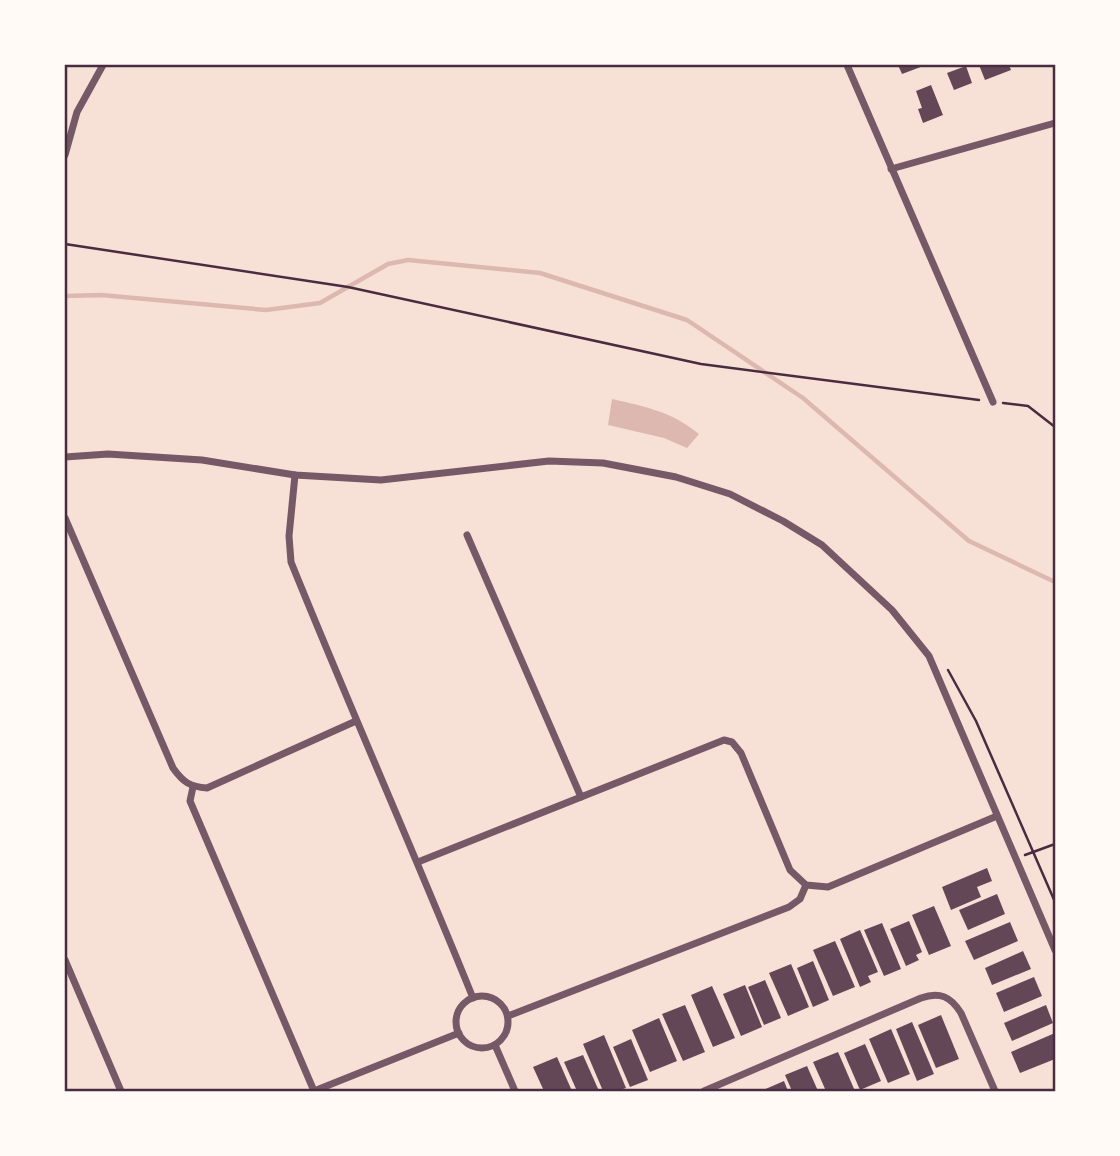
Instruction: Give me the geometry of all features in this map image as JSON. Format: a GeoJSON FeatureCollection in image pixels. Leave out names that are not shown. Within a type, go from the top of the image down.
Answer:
{"type":"FeatureCollection","features":[{"type":"Feature","properties":{"kind":"street"},"geometry":{"type":"LineString","coordinates":[[65,155],[77,112],[103,65]]}},
{"type":"Feature","properties":{"kind":"street"},"geometry":{"type":"LineString","coordinates":[[847,65],[993,402]]}},
{"type":"Feature","properties":{"kind":"street"},"geometry":{"type":"LineString","coordinates":[[891,169],[1055,123]]}},
{"type":"Feature","properties":{"kind":"street"},"geometry":{"type":"LineString","coordinates":[[65,457],[108,454],[202,460],[295,475],[381,480],[549,461],[603,463],[676,477],[730,494],[822,545],[892,610],[929,656],[1055,950]]}},
{"type":"Feature","properties":{"kind":"street"},"geometry":{"type":"LineString","coordinates":[[295,475],[289,536],[291,562],[473,998]]}},
{"type":"Feature","properties":{"kind":"street"},"geometry":{"type":"LineString","coordinates":[[65,518],[173,768],[182,780],[193,787],[207,788],[356,721]]}},
{"type":"Feature","properties":{"kind":"street"},"geometry":{"type":"LineString","coordinates":[[467,535],[581,797]]}},
{"type":"Feature","properties":{"kind":"street"},"geometry":{"type":"LineString","coordinates":[[418,862],[724,740],[732,742],[741,753],[790,870],[806,886],[828,887],[997,816]]}},
{"type":"Feature","properties":{"kind":"street"},"geometry":{"type":"LineString","coordinates":[[193,787],[190,801],[314,1091],[459,1033]]}},
{"type":"Feature","properties":{"kind":"street"},"geometry":{"type":"LineString","coordinates":[[508,1016],[789,907],[800,899],[806,886]]}},
{"type":"Feature","properties":{"kind":"street"},"geometry":{"type":"LineString","coordinates":[[65,960],[121,1091]]}},
{"type":"Feature","properties":{"kind":"street"},"geometry":{"type":"LineString","coordinates":[[704,1091],[935,994],[947,997],[955,1003],[995,1091]]}},
{"type":"Feature","properties":{"kind":"street"},"geometry":{"type":"LineString","coordinates":[[473,998],[491,998],[504,1008],[508,1016],[506,1032],[495,1045],[479,1048],[471,1045],[459,1033],[456,1025],[460,1009],[473,998]]}},
{"type":"Feature","properties":{"kind":"street"},"geometry":{"type":"LineString","coordinates":[[495,1045],[515,1091]]}},
{"type":"Feature","properties":{"kind":"path"},"geometry":{"type":"LineString","coordinates":[[65,244],[348,287],[701,364],[1028,406],[1055,427]]}},
{"type":"Feature","properties":{"kind":"path"},"geometry":{"type":"LineString","coordinates":[[945,664],[976,721],[1055,902]]}},
{"type":"Feature","properties":{"kind":"path"},"geometry":{"type":"LineString","coordinates":[[1016,859],[1055,844]]}},
{"type":"Feature","properties":{"kind":"shaded area"},"geometry":{"type":"Polygon","coordinates":[[[612,399],[668,415],[699,434],[687,448],[664,438],[608,425],[612,399]]]}},
{"type":"Feature","properties":{"kind":"building"},"geometry":{"type":"Polygon","coordinates":[[[898,65],[926,65],[902,74],[898,65]]]}},
{"type":"Feature","properties":{"kind":"building"},"geometry":{"type":"Polygon","coordinates":[[[979,65],[1009,65],[1011,70],[985,80],[979,65]]]}},
{"type":"Feature","properties":{"kind":"building"},"geometry":{"type":"Polygon","coordinates":[[[966,66],[972,83],[954,90],[947,73],[966,66]]]}},
{"type":"Feature","properties":{"kind":"building"},"geometry":{"type":"Polygon","coordinates":[[[931,85],[943,115],[923,123],[918,109],[922,108],[916,91],[931,85]]]}},
{"type":"Feature","properties":{"kind":"building"},"geometry":{"type":"Polygon","coordinates":[[[987,868],[992,881],[977,887],[981,897],[951,910],[942,887],[987,868]]]}},
{"type":"Feature","properties":{"kind":"building"},"geometry":{"type":"Polygon","coordinates":[[[997,894],[1005,914],[968,930],[959,910],[997,894]]]}},
{"type":"Feature","properties":{"kind":"building"},"geometry":{"type":"Polygon","coordinates":[[[934,906],[951,946],[929,955],[912,915],[934,906]]]}},
{"type":"Feature","properties":{"kind":"building"},"geometry":{"type":"Polygon","coordinates":[[[909,921],[922,952],[916,955],[919,960],[906,966],[890,929],[909,921]]]}},
{"type":"Feature","properties":{"kind":"building"},"geometry":{"type":"Polygon","coordinates":[[[1010,922],[1018,941],[974,960],[965,941],[1010,922]]]}},
{"type":"Feature","properties":{"kind":"building"},"geometry":{"type":"Polygon","coordinates":[[[882,923],[901,969],[884,976],[864,930],[882,923]]]}},
{"type":"Feature","properties":{"kind":"building"},"geometry":{"type":"Polygon","coordinates":[[[860,930],[878,972],[868,976],[871,982],[860,987],[840,939],[860,930]]]}},
{"type":"Feature","properties":{"kind":"building"},"geometry":{"type":"Polygon","coordinates":[[[835,941],[855,987],[833,996],[813,950],[835,941]]]}},
{"type":"Feature","properties":{"kind":"building"},"geometry":{"type":"Polygon","coordinates":[[[1023,951],[1031,969],[992,985],[985,968],[1023,951]]]}},
{"type":"Feature","properties":{"kind":"building"},"geometry":{"type":"Polygon","coordinates":[[[813,961],[829,1000],[813,1007],[797,968],[813,961]]]}},
{"type":"Feature","properties":{"kind":"building"},"geometry":{"type":"Polygon","coordinates":[[[791,964],[809,1007],[788,1016],[769,973],[791,964]]]}},
{"type":"Feature","properties":{"kind":"building"},"geometry":{"type":"Polygon","coordinates":[[[1034,977],[1042,996],[1004,1012],[996,993],[1034,977]]]}},
{"type":"Feature","properties":{"kind":"building"},"geometry":{"type":"Polygon","coordinates":[[[765,980],[781,1018],[764,1025],[748,987],[765,980]]]}},
{"type":"Feature","properties":{"kind":"building"},"geometry":{"type":"Polygon","coordinates":[[[745,985],[762,1027],[741,1036],[723,994],[745,985]]]}},
{"type":"Feature","properties":{"kind":"building"},"geometry":{"type":"Polygon","coordinates":[[[712,986],[735,1038],[713,1047],[691,995],[712,986]]]}},
{"type":"Feature","properties":{"kind":"building"},"geometry":{"type":"Polygon","coordinates":[[[685,1005],[705,1052],[683,1061],[662,1014],[685,1005]]]}},
{"type":"Feature","properties":{"kind":"building"},"geometry":{"type":"Polygon","coordinates":[[[1046,1005],[1053,1023],[1012,1041],[1004,1023],[1046,1005]]]}},
{"type":"Feature","properties":{"kind":"building"},"geometry":{"type":"Polygon","coordinates":[[[941,1015],[959,1059],[936,1068],[918,1025],[941,1015]]]}},
{"type":"Feature","properties":{"kind":"building"},"geometry":{"type":"Polygon","coordinates":[[[659,1018],[677,1061],[650,1072],[632,1030],[659,1018]]]}},
{"type":"Feature","properties":{"kind":"building"},"geometry":{"type":"Polygon","coordinates":[[[912,1022],[934,1074],[917,1081],[896,1029],[912,1022]]]}},
{"type":"Feature","properties":{"kind":"building"},"geometry":{"type":"Polygon","coordinates":[[[891,1029],[910,1074],[888,1083],[869,1039],[891,1029]]]}},
{"type":"Feature","properties":{"kind":"building"},"geometry":{"type":"Polygon","coordinates":[[[1055,1033],[1055,1059],[1020,1073],[1011,1052],[1055,1033]]]}},
{"type":"Feature","properties":{"kind":"building"},"geometry":{"type":"Polygon","coordinates":[[[604,1035],[626,1088],[617,1091],[603,1091],[583,1044],[604,1035]]]}},
{"type":"Feature","properties":{"kind":"building"},"geometry":{"type":"Polygon","coordinates":[[[631,1039],[648,1080],[630,1087],[613,1047],[631,1039]]]}},
{"type":"Feature","properties":{"kind":"building"},"geometry":{"type":"Polygon","coordinates":[[[865,1044],[881,1081],[860,1090],[844,1053],[865,1044]]]}},
{"type":"Feature","properties":{"kind":"building"},"geometry":{"type":"Polygon","coordinates":[[[838,1052],[855,1091],[826,1091],[813,1062],[838,1052]]]}},
{"type":"Feature","properties":{"kind":"building"},"geometry":{"type":"Polygon","coordinates":[[[583,1055],[599,1091],[577,1091],[564,1062],[583,1055]]]}},
{"type":"Feature","properties":{"kind":"building"},"geometry":{"type":"Polygon","coordinates":[[[557,1057],[572,1091],[544,1091],[533,1067],[557,1057]]]}},
{"type":"Feature","properties":{"kind":"building"},"geometry":{"type":"Polygon","coordinates":[[[807,1066],[818,1091],[792,1091],[785,1075],[807,1066]]]}},
{"type":"Feature","properties":{"kind":"building"},"geometry":{"type":"Polygon","coordinates":[[[784,1081],[788,1091],[761,1091],[784,1081]]]}},
{"type":"Feature","properties":{"kind":"waterway"},"geometry":{"type":"LineString","coordinates":[[65,296],[101,295],[266,310],[320,303],[388,264],[408,260],[540,273],[687,320],[803,398],[969,541],[1055,582]]}}]}
